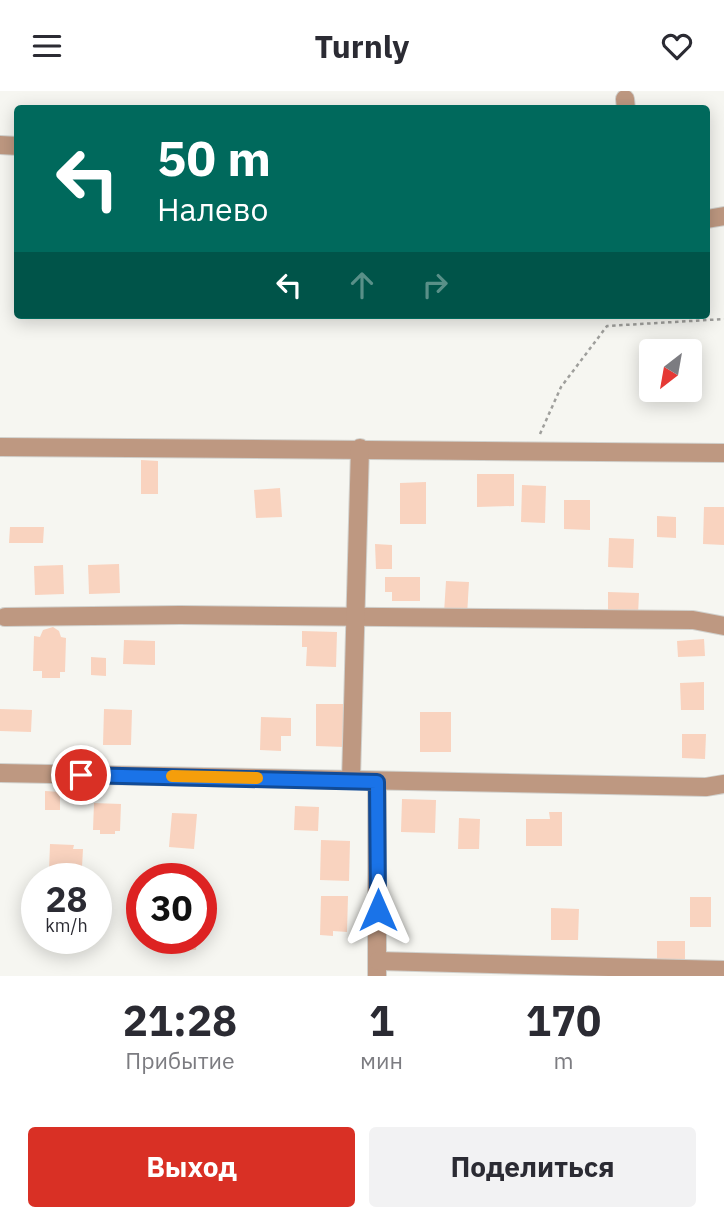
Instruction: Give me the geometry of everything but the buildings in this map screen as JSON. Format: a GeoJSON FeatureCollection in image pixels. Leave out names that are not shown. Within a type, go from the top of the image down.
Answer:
{"type":"FeatureCollection","features":[{"type":"Feature","properties":{"kind":"street"},"geometry":{"type":"LineString","coordinates":[[0,447],[724,453]]}},
{"type":"Feature","properties":{"kind":"street"},"geometry":{"type":"LineString","coordinates":[[351,780],[360,448]]}},
{"type":"Feature","properties":{"kind":"street"},"geometry":{"type":"LineString","coordinates":[[5,617],[180,615],[693,620],[724,626]]}},
{"type":"Feature","properties":{"kind":"street"},"geometry":{"type":"LineString","coordinates":[[0,773],[706,787],[724,784]]}},
{"type":"Feature","properties":{"kind":"street"},"geometry":{"type":"LineString","coordinates":[[377,782],[378,969],[724,971]]}},
{"type":"Feature","properties":{"kind":"path"},"geometry":{"type":"LineString","coordinates":[[534,450],[561,387],[607,326],[724,319]]}},
{"type":"Feature","properties":{"kind":"slow traffic"},"geometry":{"type":"LineString","coordinates":[[172,776],[257,778]]}},
{"type":"Feature","properties":{"kind":"route"},"geometry":{"type":"LineString","coordinates":[[81,775],[377,782],[378,910]]}}]}
